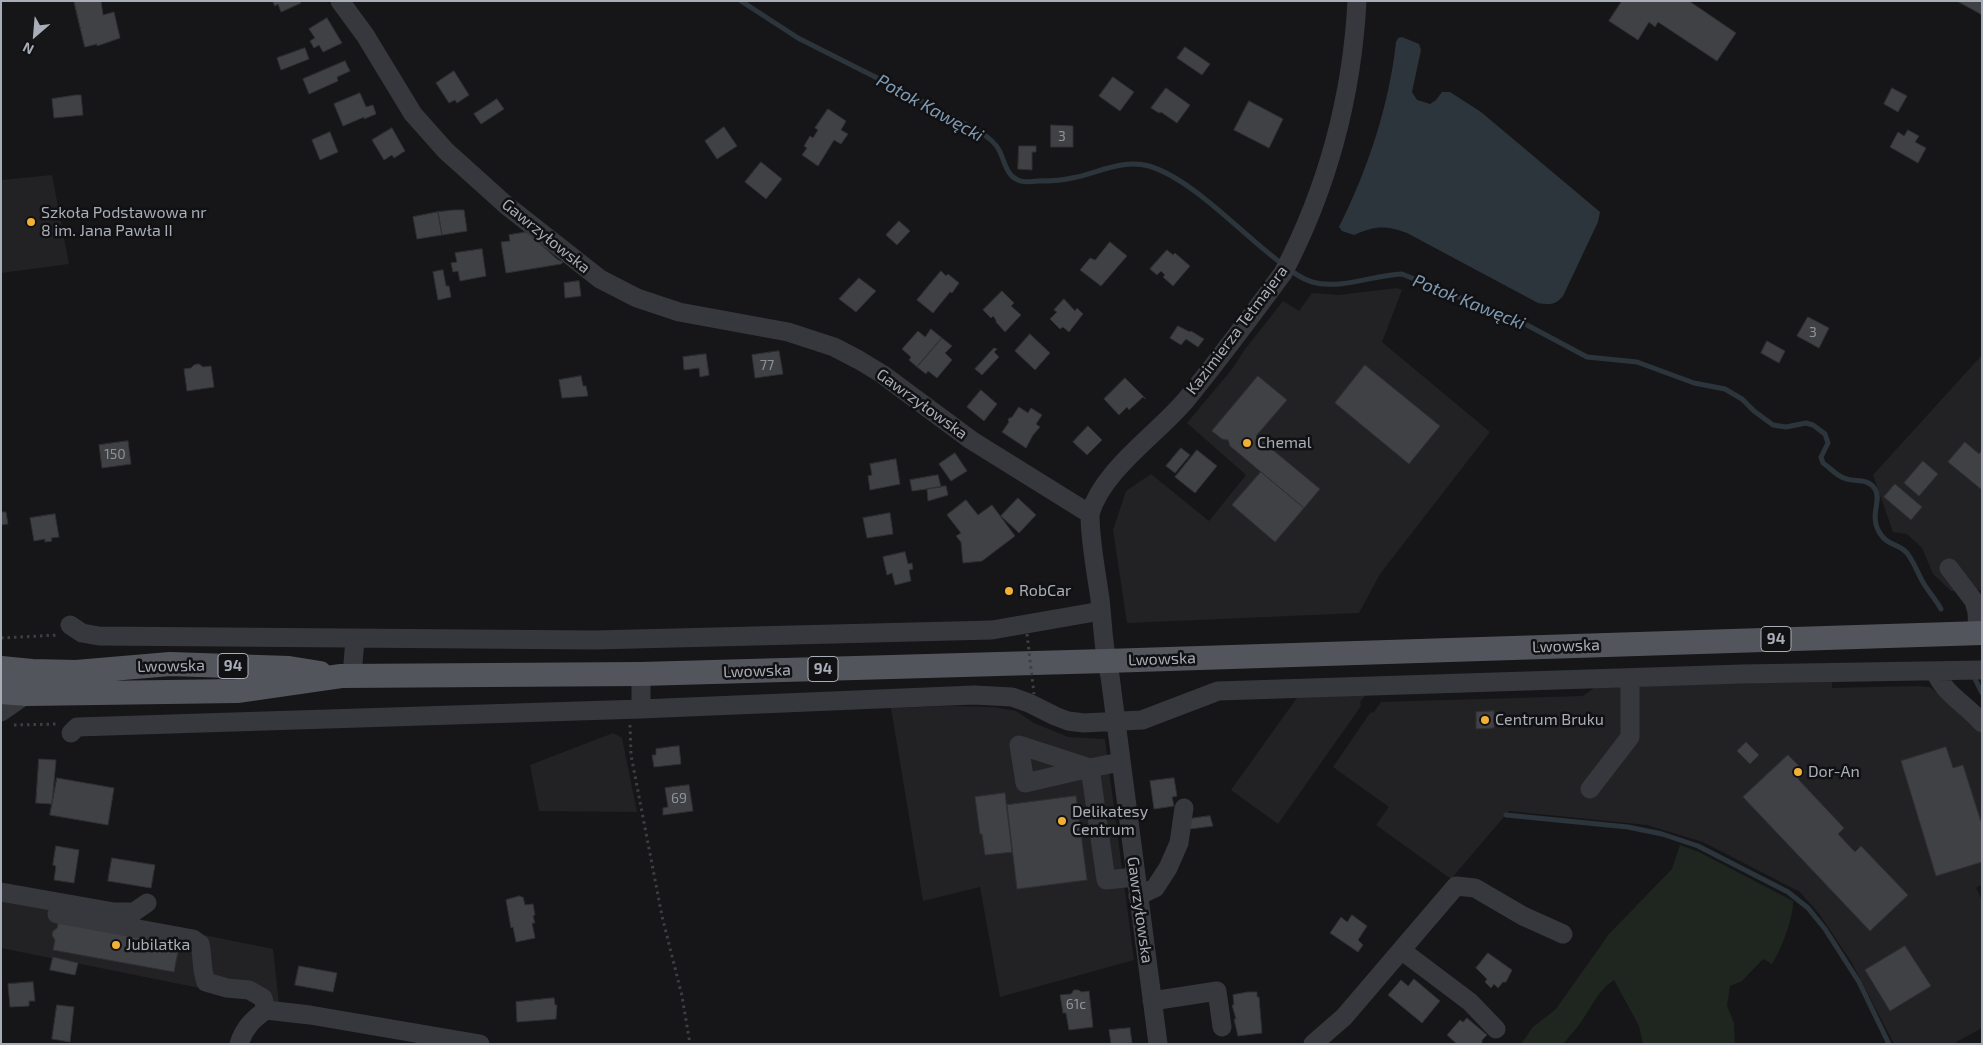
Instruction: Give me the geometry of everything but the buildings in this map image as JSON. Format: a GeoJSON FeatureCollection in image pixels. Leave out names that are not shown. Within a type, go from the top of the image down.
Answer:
{"type":"FeatureCollection","features":[{"type":"Feature","properties":{"kind":"main road","name":"Lwowska"},"geometry":{"type":"LineString","coordinates":[[1,692],[26,694],[237,691],[347,676],[641,674],[1980,633]]}},
{"type":"Feature","properties":{"kind":"main road","name":"Lwowska"},"geometry":{"type":"LineString","coordinates":[[1,668],[66,672],[170,664],[289,668],[347,676]]}},
{"type":"Feature","properties":{"kind":"street","name":"Gawrzyłowska"},"geometry":{"type":"LineString","coordinates":[[340,1],[365,35],[413,114],[446,151],[518,214],[600,279],[637,298],[678,312],[788,332],[834,347],[882,374],[971,440],[1090,514],[1090,532],[1106,661],[1110,676],[1158,1044]]}},
{"type":"Feature","properties":{"kind":"street","name":"Kazimierza Tetmajera"},"geometry":{"type":"LineString","coordinates":[[1090,514],[1098,493],[1112,474],[1184,401],[1286,267],[1313,207],[1344,108],[1351,75],[1357,1]]}},
{"type":"Feature","properties":{"kind":"street"},"geometry":{"type":"LineString","coordinates":[[1949,568],[1978,596],[1977,612],[1980,633]]}},
{"type":"Feature","properties":{"kind":"street"},"geometry":{"type":"LineString","coordinates":[[76,629],[99,636],[595,640],[992,630],[1101,611]]}},
{"type":"Feature","properties":{"kind":"street"},"geometry":{"type":"LineString","coordinates":[[347,676],[355,639]]}},
{"type":"Feature","properties":{"kind":"street"},"geometry":{"type":"LineString","coordinates":[[74,730],[994,695],[1012,697],[1068,721],[1115,723],[1142,720],[1218,691],[1630,678],[1982,670]]}},
{"type":"Feature","properties":{"kind":"street"},"geometry":{"type":"LineString","coordinates":[[1935,671],[1940,684],[1982,723]]}},
{"type":"Feature","properties":{"kind":"street"},"geometry":{"type":"LineString","coordinates":[[636,709],[641,674]]}},
{"type":"Feature","properties":{"kind":"street"},"geometry":{"type":"LineString","coordinates":[[1590,789],[1630,737],[1630,678]]}},
{"type":"Feature","properties":{"kind":"street"},"geometry":{"type":"LineString","coordinates":[[3,718],[26,694]]}},
{"type":"Feature","properties":{"kind":"street"},"geometry":{"type":"LineString","coordinates":[[1120,762],[1090,768],[1106,880],[1135,877]]}},
{"type":"Feature","properties":{"kind":"street"},"geometry":{"type":"LineString","coordinates":[[1138,896],[1156,888],[1168,868],[1179,843],[1184,808]]}},
{"type":"Feature","properties":{"kind":"street"},"geometry":{"type":"LineString","coordinates":[[1313,1044],[1344,1017],[1456,886],[1475,888],[1523,916],[1563,934]]}},
{"type":"Feature","properties":{"kind":"street"},"geometry":{"type":"LineString","coordinates":[[1,892],[114,912],[134,912],[147,903]]}},
{"type":"Feature","properties":{"kind":"street"},"geometry":{"type":"LineString","coordinates":[[57,914],[193,939],[200,944],[202,972],[206,982],[227,988],[249,990],[262,998],[266,1010]]}},
{"type":"Feature","properties":{"kind":"street"},"geometry":{"type":"LineString","coordinates":[[1401,950],[1470,1002],[1496,1028]]}},
{"type":"Feature","properties":{"kind":"street"},"geometry":{"type":"LineString","coordinates":[[1152,1001],[1217,991],[1222,1027]]}},
{"type":"Feature","properties":{"kind":"street"},"geometry":{"type":"LineString","coordinates":[[239,1044],[243,1031],[256,1017],[266,1010],[310,1015],[480,1044]]}},
{"type":"Feature","properties":{"kind":"path"},"geometry":{"type":"LineString","coordinates":[[1,638],[76,629]]}},
{"type":"Feature","properties":{"kind":"path"},"geometry":{"type":"LineString","coordinates":[[1027,634],[1034,694]]}},
{"type":"Feature","properties":{"kind":"path"},"geometry":{"type":"LineString","coordinates":[[636,709],[631,755],[662,916],[682,996],[690,1044]]}},
{"type":"Feature","properties":{"kind":"path"},"geometry":{"type":"LineString","coordinates":[[3,718],[54,724],[74,730]]}},
{"type":"Feature","properties":{"kind":"shaded area"},"geometry":{"type":"Polygon","coordinates":[[[1402,37],[1419,44],[1421,50],[1412,92],[1417,100],[1430,104],[1442,92],[1450,92],[1481,112],[1600,212],[1598,222],[1563,296],[1555,303],[1538,303],[1407,233],[1380,228],[1354,235],[1342,231],[1339,227],[1359,183],[1376,137],[1388,90],[1396,42],[1398,38],[1402,37]]]}},
{"type":"Feature","properties":{"kind":"shaded area","name":"Szkoła Podstawowa nr 8 im. Jana Pawła II"},"geometry":{"type":"Polygon","coordinates":[[[52,175],[69,264],[1,273],[1,180],[52,175]]]}},
{"type":"Feature","properties":{"kind":"shaded area"},"geometry":{"type":"Polygon","coordinates":[[[1397,288],[1402,290],[1382,342],[1490,432],[1380,574],[1359,613],[1127,623],[1113,530],[1126,491],[1151,474],[1209,521],[1246,475],[1187,423],[1232,369],[1283,301],[1299,311],[1312,293],[1339,295],[1397,288]]]}},
{"type":"Feature","properties":{"kind":"shaded area"},"geometry":{"type":"Polygon","coordinates":[[[1982,355],[1982,590],[1951,591],[1933,574],[1922,548],[1907,534],[1893,532],[1873,475],[1982,355]]]}},
{"type":"Feature","properties":{"kind":"shaded area"},"geometry":{"type":"Polygon","coordinates":[[[1832,682],[1832,688],[1930,687],[1960,711],[1982,733],[1982,884],[1976,888],[1982,900],[1982,1028],[1953,1044],[1894,1044],[1852,963],[1820,915],[1800,892],[1703,842],[1647,825],[1509,811],[1451,879],[1376,825],[1389,807],[1333,767],[1370,713],[1374,712],[1381,702],[1583,696],[1598,685],[1832,682]]]}},
{"type":"Feature","properties":{"kind":"shaded area"},"geometry":{"type":"Polygon","coordinates":[[[1368,692],[1360,702],[1361,706],[1278,824],[1231,790],[1299,695],[1368,692]]]}},
{"type":"Feature","properties":{"kind":"shaded area"},"geometry":{"type":"Polygon","coordinates":[[[994,707],[1016,711],[1034,723],[1068,737],[1105,739],[1134,960],[1000,997],[980,887],[923,901],[891,708],[994,707]]]}},
{"type":"Feature","properties":{"kind":"shaded area"},"geometry":{"type":"Polygon","coordinates":[[[613,733],[622,738],[637,812],[539,811],[530,765],[613,733]]]}},
{"type":"Feature","properties":{"kind":"shaded area"},"geometry":{"type":"Polygon","coordinates":[[[1680,845],[1699,852],[1793,901],[1786,933],[1772,964],[1763,959],[1742,981],[1730,986],[1727,1006],[1734,1023],[1735,1044],[1643,1044],[1639,1026],[1614,980],[1603,989],[1579,1025],[1563,1044],[1521,1044],[1533,1027],[1556,1009],[1609,934],[1672,869],[1680,845]]]}},
{"type":"Feature","properties":{"kind":"shaded area"},"geometry":{"type":"Polygon","coordinates":[[[1,899],[184,931],[273,949],[279,1004],[1,948],[1,899]]]}},
{"type":"Feature","properties":{"kind":"waterway","name":"Potok Kawęcki"},"geometry":{"type":"LineString","coordinates":[[741,1],[798,38],[983,134],[999,150],[1010,174],[1018,180],[1027,182],[1059,180],[1082,176],[1120,165],[1139,164],[1149,166],[1182,182],[1199,194],[1277,260],[1302,278],[1312,282],[1334,284],[1402,274],[1527,325],[1587,357],[1637,362],[1694,383],[1725,389],[1742,399],[1773,425],[1786,427],[1806,423],[1813,425],[1825,434],[1828,443],[1821,457],[1823,463],[1841,477],[1868,483],[1875,489],[1877,493],[1875,518],[1878,530],[1888,542],[1900,547],[1907,553],[1924,584],[1941,609]]}},
{"type":"Feature","properties":{"kind":"waterway","name":"Potok Kawęcki"},"geometry":{"type":"LineString","coordinates":[[1975,679],[1982,693]]}},
{"type":"Feature","properties":{"kind":"waterway"},"geometry":{"type":"LineString","coordinates":[[1506,815],[1628,827],[1662,834],[1698,846],[1788,892],[1808,908],[1825,929],[1859,982],[1889,1044]]}},
{"type":"Feature","properties":{"kind":"place","name":"Szkoła Podstawowa nr 8 im. Jana Pawła II"},"geometry":{"type":"Point","coordinates":[31,222]}},
{"type":"Feature","properties":{"kind":"place","name":"Chemal"},"geometry":{"type":"Point","coordinates":[1247,443]}},
{"type":"Feature","properties":{"kind":"place","name":"RobCar"},"geometry":{"type":"Point","coordinates":[1009,591]}},
{"type":"Feature","properties":{"kind":"place","name":"Centrum Bruku"},"geometry":{"type":"Point","coordinates":[1485,720]}},
{"type":"Feature","properties":{"kind":"place","name":"Dor-An"},"geometry":{"type":"Point","coordinates":[1798,772]}},
{"type":"Feature","properties":{"kind":"place","name":"Delikatesy Centrum"},"geometry":{"type":"Point","coordinates":[1062,821]}},
{"type":"Feature","properties":{"kind":"place","name":"Jubilatka"},"geometry":{"type":"Point","coordinates":[116,945]}}]}
